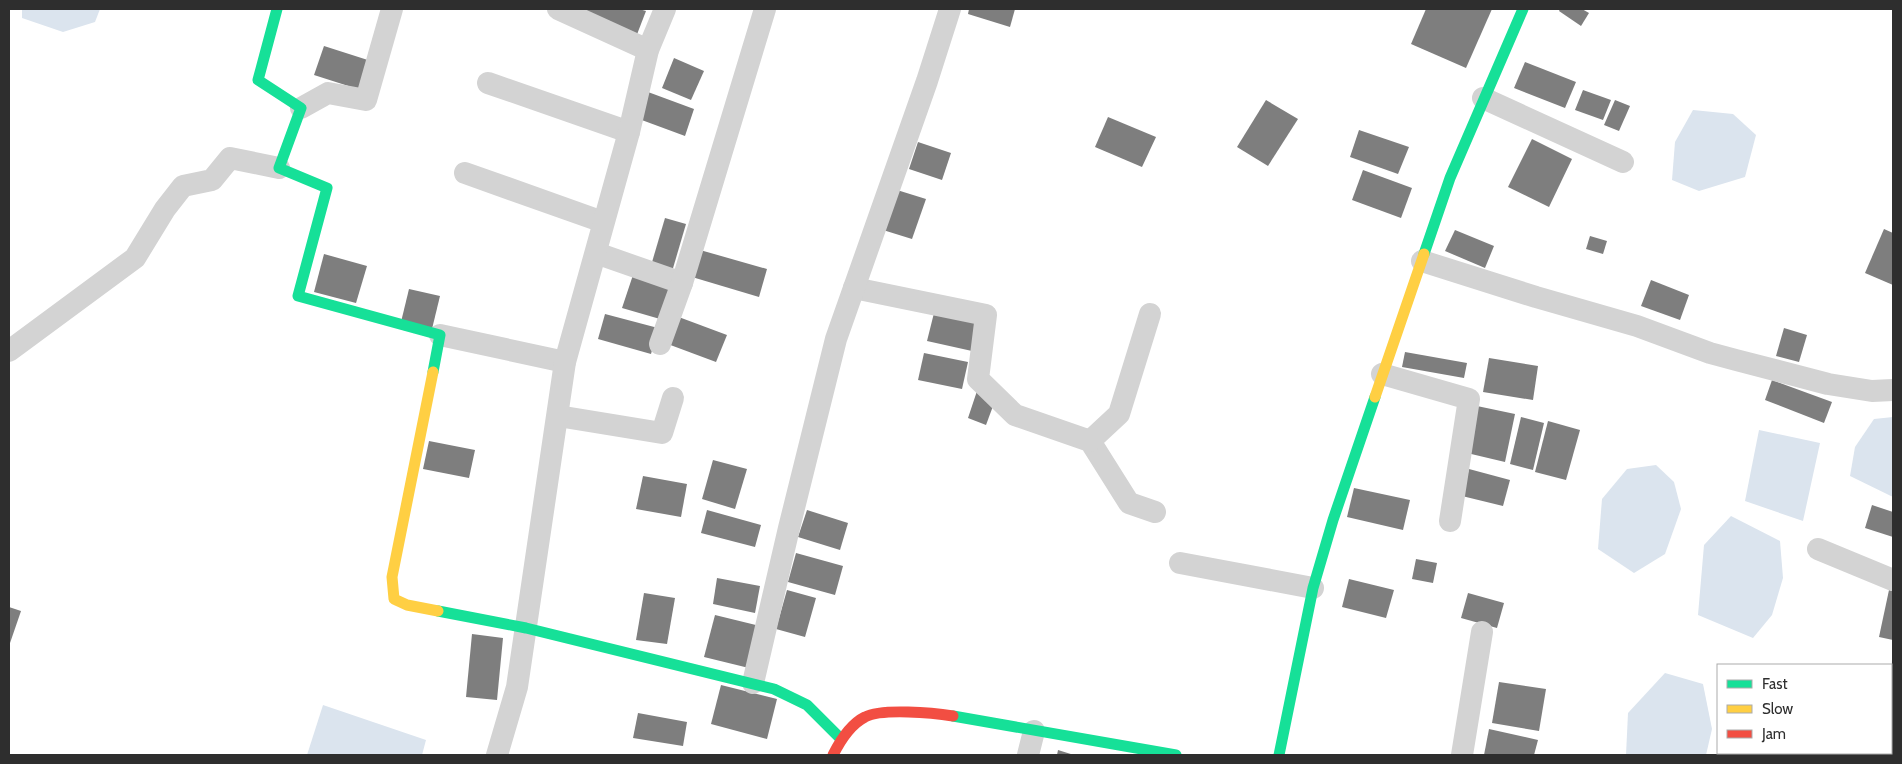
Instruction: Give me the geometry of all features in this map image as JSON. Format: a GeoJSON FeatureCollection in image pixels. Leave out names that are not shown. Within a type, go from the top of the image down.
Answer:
{"type":"FeatureCollection","features":[{"type":"Feature","properties":{"kind":"street"},"geometry":{"type":"LineString","coordinates":[[277,9],[258,80],[301,108]]}},
{"type":"Feature","properties":{"kind":"street"},"geometry":{"type":"LineString","coordinates":[[279,168],[301,108],[328,93],[366,100],[392,9]]}},
{"type":"Feature","properties":{"kind":"street"},"geometry":{"type":"LineString","coordinates":[[558,9],[648,50]]}},
{"type":"Feature","properties":{"kind":"street"},"geometry":{"type":"LineString","coordinates":[[497,755],[516,688],[565,362],[603,222],[630,132],[648,50],[665,9]]}},
{"type":"Feature","properties":{"kind":"street"},"geometry":{"type":"LineString","coordinates":[[660,344],[682,283],[765,9]]}},
{"type":"Feature","properties":{"kind":"street"},"geometry":{"type":"LineString","coordinates":[[753,683],[836,339],[927,81],[950,9]]}},
{"type":"Feature","properties":{"kind":"street"},"geometry":{"type":"LineString","coordinates":[[1279,755],[1313,588],[1333,520],[1450,178],[1523,9]]}},
{"type":"Feature","properties":{"kind":"street"},"geometry":{"type":"LineString","coordinates":[[488,84],[630,132]]}},
{"type":"Feature","properties":{"kind":"street"},"geometry":{"type":"LineString","coordinates":[[1483,98],[1624,162]]}},
{"type":"Feature","properties":{"kind":"street"},"geometry":{"type":"LineString","coordinates":[[9,352],[135,258],[164,209],[183,186],[212,180],[230,158],[279,168],[327,188],[298,296],[440,336],[565,362]]}},
{"type":"Feature","properties":{"kind":"street"},"geometry":{"type":"LineString","coordinates":[[465,174],[603,222]]}},
{"type":"Feature","properties":{"kind":"street"},"geometry":{"type":"LineString","coordinates":[[596,253],[682,283]]}},
{"type":"Feature","properties":{"kind":"street"},"geometry":{"type":"LineString","coordinates":[[1422,261],[1637,326],[1736,360],[1856,390],[1893,390]]}},
{"type":"Feature","properties":{"kind":"street"},"geometry":{"type":"LineString","coordinates":[[854,288],[986,315],[978,379],[1015,415],[1090,441],[1129,503],[1155,512]]}},
{"type":"Feature","properties":{"kind":"street"},"geometry":{"type":"LineString","coordinates":[[1090,441],[1119,414],[1150,314]]}},
{"type":"Feature","properties":{"kind":"street"},"geometry":{"type":"LineString","coordinates":[[440,336],[392,577],[394,599],[416,607],[526,628],[774,689],[807,704],[841,739]]}},
{"type":"Feature","properties":{"kind":"street"},"geometry":{"type":"LineString","coordinates":[[1382,374],[1469,400],[1450,521]]}},
{"type":"Feature","properties":{"kind":"street"},"geometry":{"type":"LineString","coordinates":[[558,416],[662,433],[673,398]]}},
{"type":"Feature","properties":{"kind":"street"},"geometry":{"type":"LineString","coordinates":[[1818,549],[1893,580]]}},
{"type":"Feature","properties":{"kind":"street"},"geometry":{"type":"LineString","coordinates":[[1180,563],[1313,588]]}},
{"type":"Feature","properties":{"kind":"street"},"geometry":{"type":"LineString","coordinates":[[1462,755],[1482,632]]}},
{"type":"Feature","properties":{"kind":"street"},"geometry":{"type":"LineString","coordinates":[[833,755],[841,739],[866,716],[900,712],[939,714],[1176,755]]}},
{"type":"Feature","properties":{"kind":"street"},"geometry":{"type":"LineString","coordinates":[[1028,755],[1034,731]]}},
{"type":"Feature","properties":{"kind":"shaded area"},"geometry":{"type":"Polygon","coordinates":[[[22,9],[100,9],[95,22],[63,32],[22,18],[22,9]]]}},
{"type":"Feature","properties":{"kind":"shaded area"},"geometry":{"type":"Polygon","coordinates":[[[1693,110],[1733,114],[1756,135],[1745,177],[1699,191],[1672,180],[1675,142],[1693,110]]]}},
{"type":"Feature","properties":{"kind":"shaded area"},"geometry":{"type":"Polygon","coordinates":[[[1893,417],[1893,497],[1850,476],[1855,447],[1874,419],[1893,417]]]}},
{"type":"Feature","properties":{"kind":"shaded area"},"geometry":{"type":"Polygon","coordinates":[[[1759,430],[1820,443],[1803,521],[1745,501],[1759,430]]]}},
{"type":"Feature","properties":{"kind":"shaded area"},"geometry":{"type":"Polygon","coordinates":[[[1656,465],[1674,482],[1681,509],[1665,554],[1634,573],[1598,549],[1602,499],[1627,469],[1656,465]]]}},
{"type":"Feature","properties":{"kind":"shaded area"},"geometry":{"type":"Polygon","coordinates":[[[1731,516],[1780,541],[1783,578],[1772,615],[1753,638],[1698,615],[1704,545],[1731,516]]]}},
{"type":"Feature","properties":{"kind":"shaded area"},"geometry":{"type":"Polygon","coordinates":[[[1665,673],[1703,684],[1712,729],[1706,755],[1626,755],[1628,713],[1665,673]]]}},
{"type":"Feature","properties":{"kind":"shaded area"},"geometry":{"type":"Polygon","coordinates":[[[323,705],[426,740],[422,755],[307,755],[323,705]]]}},
{"type":"Feature","properties":{"kind":"building"},"geometry":{"type":"Polygon","coordinates":[[[586,9],[639,9],[646,11],[636,37],[583,16],[586,9]]]}},
{"type":"Feature","properties":{"kind":"building"},"geometry":{"type":"Polygon","coordinates":[[[969,9],[1015,9],[1010,27],[968,14],[969,9]]]}},
{"type":"Feature","properties":{"kind":"building"},"geometry":{"type":"Polygon","coordinates":[[[1426,9],[1492,9],[1466,68],[1411,44],[1426,9]]]}},
{"type":"Feature","properties":{"kind":"building"},"geometry":{"type":"Polygon","coordinates":[[[1560,9],[1582,9],[1589,13],[1581,26],[1559,11],[1560,9]]]}},
{"type":"Feature","properties":{"kind":"building"},"geometry":{"type":"Polygon","coordinates":[[[324,46],[374,62],[364,91],[314,75],[324,46]]]}},
{"type":"Feature","properties":{"kind":"building"},"geometry":{"type":"Polygon","coordinates":[[[674,58],[704,71],[691,100],[662,88],[674,58]]]}},
{"type":"Feature","properties":{"kind":"building"},"geometry":{"type":"Polygon","coordinates":[[[1525,62],[1576,82],[1565,108],[1514,88],[1525,62]]]}},
{"type":"Feature","properties":{"kind":"building"},"geometry":{"type":"Polygon","coordinates":[[[1583,90],[1611,100],[1603,120],[1575,110],[1583,90]]]}},
{"type":"Feature","properties":{"kind":"building"},"geometry":{"type":"Polygon","coordinates":[[[648,92],[694,109],[685,136],[639,119],[648,92]]]}},
{"type":"Feature","properties":{"kind":"building"},"geometry":{"type":"Polygon","coordinates":[[[1266,100],[1298,119],[1268,166],[1237,147],[1266,100]]]}},
{"type":"Feature","properties":{"kind":"building"},"geometry":{"type":"Polygon","coordinates":[[[1615,100],[1630,106],[1619,131],[1604,125],[1615,100]]]}},
{"type":"Feature","properties":{"kind":"building"},"geometry":{"type":"Polygon","coordinates":[[[1108,117],[1156,137],[1142,167],[1095,147],[1108,117]]]}},
{"type":"Feature","properties":{"kind":"building"},"geometry":{"type":"Polygon","coordinates":[[[1359,130],[1409,147],[1398,174],[1350,157],[1359,130]]]}},
{"type":"Feature","properties":{"kind":"building"},"geometry":{"type":"Polygon","coordinates":[[[1532,139],[1572,159],[1549,207],[1508,187],[1532,139]]]}},
{"type":"Feature","properties":{"kind":"building"},"geometry":{"type":"Polygon","coordinates":[[[918,142],[951,153],[942,180],[909,169],[918,142]]]}},
{"type":"Feature","properties":{"kind":"building"},"geometry":{"type":"Polygon","coordinates":[[[1363,170],[1412,188],[1401,218],[1352,200],[1363,170]]]}},
{"type":"Feature","properties":{"kind":"building"},"geometry":{"type":"Polygon","coordinates":[[[897,190],[926,199],[912,239],[883,230],[897,190]]]}},
{"type":"Feature","properties":{"kind":"building"},"geometry":{"type":"Polygon","coordinates":[[[665,218],[686,224],[671,275],[650,269],[665,218]]]}},
{"type":"Feature","properties":{"kind":"building"},"geometry":{"type":"Polygon","coordinates":[[[1884,229],[1893,233],[1893,285],[1865,273],[1884,229]]]}},
{"type":"Feature","properties":{"kind":"building"},"geometry":{"type":"Polygon","coordinates":[[[1455,230],[1494,246],[1485,268],[1445,251],[1455,230]]]}},
{"type":"Feature","properties":{"kind":"building"},"geometry":{"type":"Polygon","coordinates":[[[1590,236],[1607,241],[1603,254],[1586,249],[1590,236]]]}},
{"type":"Feature","properties":{"kind":"building"},"geometry":{"type":"Polygon","coordinates":[[[700,250],[767,269],[759,297],[692,277],[700,250]]]}},
{"type":"Feature","properties":{"kind":"building"},"geometry":{"type":"Polygon","coordinates":[[[324,254],[367,266],[356,303],[314,292],[324,254]]]}},
{"type":"Feature","properties":{"kind":"building"},"geometry":{"type":"Polygon","coordinates":[[[633,275],[670,286],[660,319],[622,308],[633,275]]]}},
{"type":"Feature","properties":{"kind":"building"},"geometry":{"type":"Polygon","coordinates":[[[1651,280],[1689,295],[1680,320],[1641,306],[1651,280]]]}},
{"type":"Feature","properties":{"kind":"building"},"geometry":{"type":"Polygon","coordinates":[[[409,289],[440,296],[432,329],[401,322],[409,289]]]}},
{"type":"Feature","properties":{"kind":"building"},"geometry":{"type":"Polygon","coordinates":[[[935,309],[979,319],[972,351],[927,341],[935,309]]]}},
{"type":"Feature","properties":{"kind":"building"},"geometry":{"type":"Polygon","coordinates":[[[605,314],[658,328],[651,354],[598,339],[605,314]]]}},
{"type":"Feature","properties":{"kind":"building"},"geometry":{"type":"Polygon","coordinates":[[[676,316],[727,335],[716,362],[665,343],[676,316]]]}},
{"type":"Feature","properties":{"kind":"building"},"geometry":{"type":"Polygon","coordinates":[[[1784,328],[1807,335],[1799,362],[1776,356],[1784,328]]]}},
{"type":"Feature","properties":{"kind":"building"},"geometry":{"type":"Polygon","coordinates":[[[1405,352],[1467,363],[1464,378],[1402,367],[1405,352]]]}},
{"type":"Feature","properties":{"kind":"building"},"geometry":{"type":"Polygon","coordinates":[[[924,353],[968,362],[962,389],[918,380],[924,353]]]}},
{"type":"Feature","properties":{"kind":"building"},"geometry":{"type":"Polygon","coordinates":[[[1489,358],[1538,366],[1533,400],[1483,392],[1489,358]]]}},
{"type":"Feature","properties":{"kind":"building"},"geometry":{"type":"Polygon","coordinates":[[[1772,380],[1832,402],[1824,423],[1765,400],[1772,380]]]}},
{"type":"Feature","properties":{"kind":"building"},"geometry":{"type":"Polygon","coordinates":[[[977,391],[996,398],[986,425],[968,418],[977,391]]]}},
{"type":"Feature","properties":{"kind":"building"},"geometry":{"type":"Polygon","coordinates":[[[1477,406],[1515,414],[1505,462],[1467,453],[1477,406]]]}},
{"type":"Feature","properties":{"kind":"building"},"geometry":{"type":"Polygon","coordinates":[[[1521,417],[1544,423],[1533,470],[1510,464],[1521,417]]]}},
{"type":"Feature","properties":{"kind":"building"},"geometry":{"type":"Polygon","coordinates":[[[1548,421],[1580,430],[1566,480],[1535,472],[1548,421]]]}},
{"type":"Feature","properties":{"kind":"building"},"geometry":{"type":"Polygon","coordinates":[[[429,441],[475,450],[469,478],[423,469],[429,441]]]}},
{"type":"Feature","properties":{"kind":"building"},"geometry":{"type":"Polygon","coordinates":[[[713,460],[747,469],[735,509],[702,499],[713,460]]]}},
{"type":"Feature","properties":{"kind":"building"},"geometry":{"type":"Polygon","coordinates":[[[1469,469],[1510,480],[1503,506],[1462,496],[1469,469]]]}},
{"type":"Feature","properties":{"kind":"building"},"geometry":{"type":"Polygon","coordinates":[[[643,476],[687,484],[681,517],[636,509],[643,476]]]}},
{"type":"Feature","properties":{"kind":"building"},"geometry":{"type":"Polygon","coordinates":[[[1354,488],[1410,500],[1403,530],[1347,517],[1354,488]]]}},
{"type":"Feature","properties":{"kind":"building"},"geometry":{"type":"Polygon","coordinates":[[[1872,505],[1893,512],[1893,537],[1865,528],[1872,505]]]}},
{"type":"Feature","properties":{"kind":"building"},"geometry":{"type":"Polygon","coordinates":[[[707,510],[761,525],[755,547],[701,533],[707,510]]]}},
{"type":"Feature","properties":{"kind":"building"},"geometry":{"type":"Polygon","coordinates":[[[807,510],[848,523],[840,550],[798,537],[807,510]]]}},
{"type":"Feature","properties":{"kind":"building"},"geometry":{"type":"Polygon","coordinates":[[[796,553],[843,566],[835,595],[788,582],[796,553]]]}},
{"type":"Feature","properties":{"kind":"building"},"geometry":{"type":"Polygon","coordinates":[[[1416,559],[1437,563],[1433,583],[1412,579],[1416,559]]]}},
{"type":"Feature","properties":{"kind":"building"},"geometry":{"type":"Polygon","coordinates":[[[717,578],[760,586],[755,613],[713,604],[717,578]]]}},
{"type":"Feature","properties":{"kind":"building"},"geometry":{"type":"Polygon","coordinates":[[[1349,579],[1394,590],[1386,618],[1342,607],[1349,579]]]}},
{"type":"Feature","properties":{"kind":"building"},"geometry":{"type":"Polygon","coordinates":[[[787,590],[816,598],[805,637],[776,629],[787,590]]]}},
{"type":"Feature","properties":{"kind":"building"},"geometry":{"type":"Polygon","coordinates":[[[1889,590],[1893,591],[1893,640],[1879,637],[1889,590]]]}},
{"type":"Feature","properties":{"kind":"building"},"geometry":{"type":"Polygon","coordinates":[[[644,593],[675,598],[667,644],[636,640],[644,593]]]}},
{"type":"Feature","properties":{"kind":"building"},"geometry":{"type":"Polygon","coordinates":[[[1468,593],[1504,603],[1497,628],[1461,618],[1468,593]]]}},
{"type":"Feature","properties":{"kind":"building"},"geometry":{"type":"Polygon","coordinates":[[[9,607],[21,611],[9,646],[9,607]]]}},
{"type":"Feature","properties":{"kind":"building"},"geometry":{"type":"Polygon","coordinates":[[[715,615],[764,627],[753,669],[704,657],[715,615]]]}},
{"type":"Feature","properties":{"kind":"building"},"geometry":{"type":"Polygon","coordinates":[[[472,634],[503,638],[497,700],[466,697],[472,634]]]}},
{"type":"Feature","properties":{"kind":"building"},"geometry":{"type":"Polygon","coordinates":[[[1892,660],[1893,686],[1892,686],[1892,660]]]}},
{"type":"Feature","properties":{"kind":"building"},"geometry":{"type":"Polygon","coordinates":[[[1499,682],[1546,689],[1539,731],[1492,723],[1499,682]]]}},
{"type":"Feature","properties":{"kind":"building"},"geometry":{"type":"Polygon","coordinates":[[[721,685],[777,699],[767,739],[711,724],[721,685]]]}},
{"type":"Feature","properties":{"kind":"building"},"geometry":{"type":"Polygon","coordinates":[[[638,713],[687,722],[683,746],[633,738],[638,713]]]}},
{"type":"Feature","properties":{"kind":"building"},"geometry":{"type":"Polygon","coordinates":[[[1489,729],[1538,740],[1534,755],[1484,755],[1489,729]]]}},
{"type":"Feature","properties":{"kind":"building"},"geometry":{"type":"Polygon","coordinates":[[[1058,750],[1074,755],[1057,755],[1058,750]]]}},
{"type":"Feature","properties":{"kind":"building"},"geometry":{"type":"Polygon","coordinates":[[[1846,754],[1863,754],[1863,755],[1846,754]]]}},
{"type":"Feature","properties":{"kind":"traffic: fast"},"geometry":{"type":"LineString","coordinates":[[277,9],[258,80],[301,108],[279,168],[327,188],[298,296],[440,335],[433,372]]}},
{"type":"Feature","properties":{"kind":"traffic: fast"},"geometry":{"type":"LineString","coordinates":[[1424,254],[1450,178],[1523,9]]}},
{"type":"Feature","properties":{"kind":"traffic: fast"},"geometry":{"type":"LineString","coordinates":[[1279,755],[1313,588],[1333,520],[1375,397]]}},
{"type":"Feature","properties":{"kind":"traffic: fast"},"geometry":{"type":"LineString","coordinates":[[438,611],[526,628],[774,689],[807,705],[841,739]]}},
{"type":"Feature","properties":{"kind":"traffic: fast"},"geometry":{"type":"LineString","coordinates":[[953,716],[1176,755]]}},
{"type":"Feature","properties":{"kind":"traffic: slow"},"geometry":{"type":"LineString","coordinates":[[1375,397],[1424,254]]}},
{"type":"Feature","properties":{"kind":"traffic: slow"},"geometry":{"type":"LineString","coordinates":[[433,372],[392,577],[394,599],[407,605],[438,611]]}},
{"type":"Feature","properties":{"kind":"traffic: jam"},"geometry":{"type":"LineString","coordinates":[[833,755],[851,728],[860,720],[873,714],[908,712],[953,716]]}}]}
